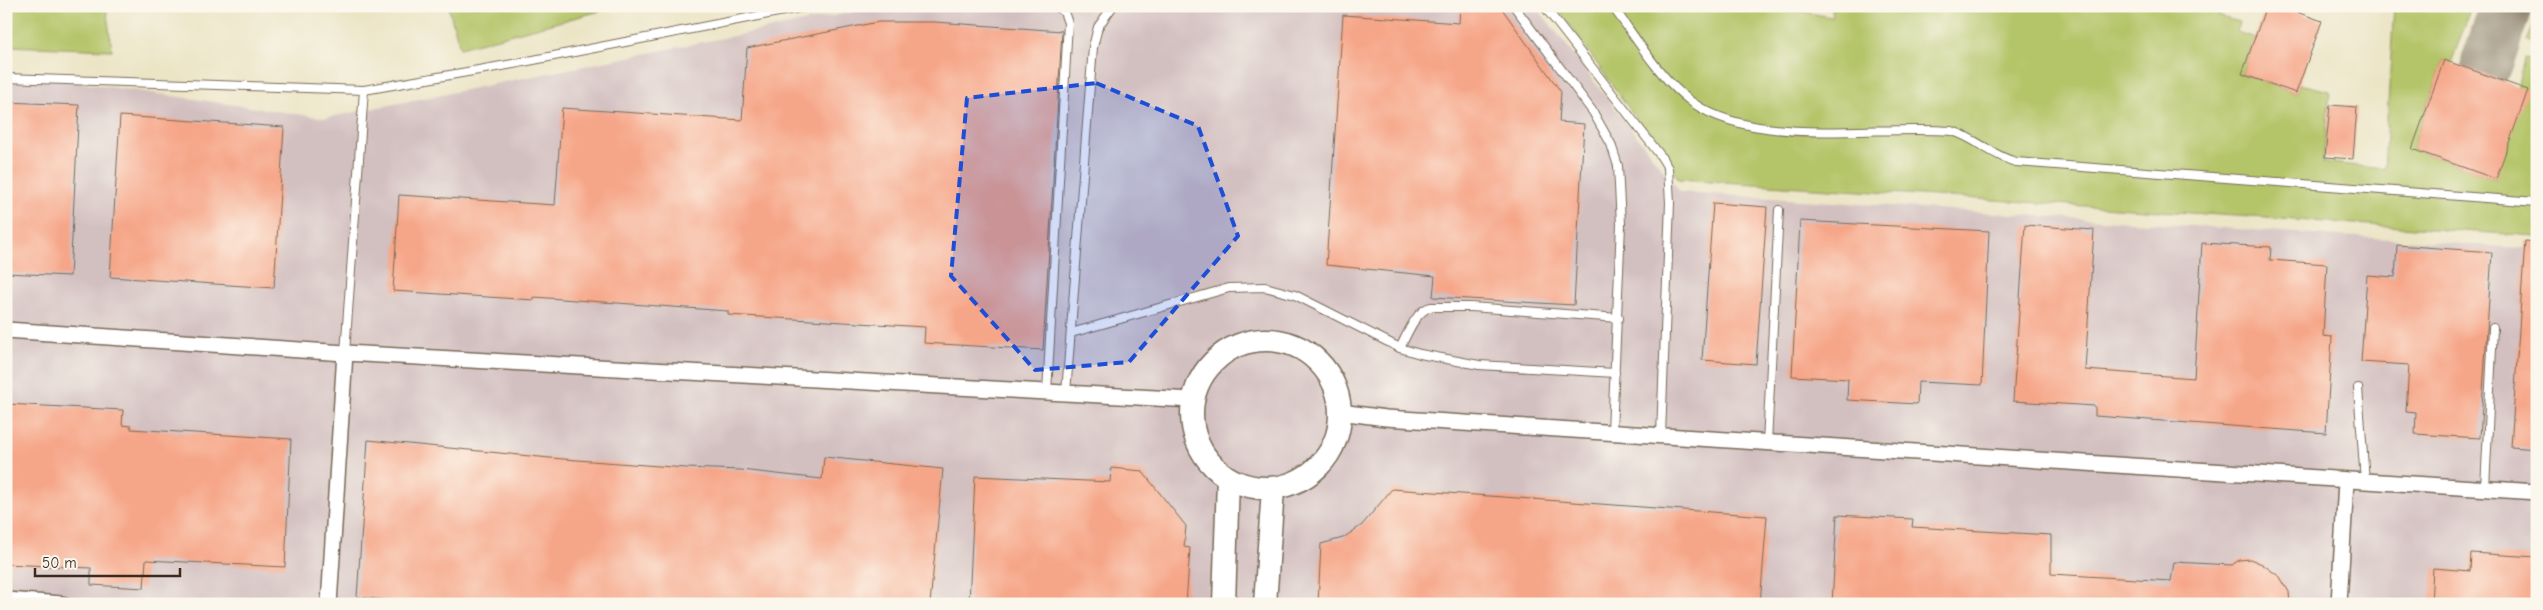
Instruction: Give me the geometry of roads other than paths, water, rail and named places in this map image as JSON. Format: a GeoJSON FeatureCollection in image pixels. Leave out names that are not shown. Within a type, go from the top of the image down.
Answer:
{"type":"FeatureCollection","features":[{"type":"Feature","properties":{"kind":"street"},"geometry":{"type":"LineString","coordinates":[[6,330],[345,353],[1192,400]]}},
{"type":"Feature","properties":{"kind":"street"},"geometry":{"type":"LineString","coordinates":[[1270,340],[1291,344],[1310,354],[1325,369],[1336,388],[1340,412],[1337,437],[1323,462],[1301,481],[1273,489],[1251,488],[1228,479],[1212,466],[1198,446],[1192,424],[1192,400],[1200,380],[1212,363],[1229,350],[1249,342],[1270,340]]}},
{"type":"Feature","properties":{"kind":"street"},"geometry":{"type":"LineString","coordinates":[[329,604],[345,353]]}},
{"type":"Feature","properties":{"kind":"street"},"geometry":{"type":"LineString","coordinates":[[1340,412],[1386,418],[2537,492]]}},
{"type":"Feature","properties":{"kind":"street"},"geometry":{"type":"LineString","coordinates":[[1224,604],[1228,479]]}},
{"type":"Feature","properties":{"kind":"street"},"geometry":{"type":"LineString","coordinates":[[2339,604],[2346,481]]}},
{"type":"Feature","properties":{"kind":"street"},"geometry":{"type":"LineString","coordinates":[[1265,604],[1273,489]]}},
{"type":"Feature","properties":{"kind":"street"},"geometry":{"type":"LineString","coordinates":[[6,600],[62,604]]}},
{"type":"Feature","properties":{"kind":"lane"},"geometry":{"type":"LineString","coordinates":[[6,78],[364,90],[513,64],[809,6]]}},
{"type":"Feature","properties":{"kind":"lane"},"geometry":{"type":"LineString","coordinates":[[1066,393],[1093,47],[1098,27],[1113,6]]}},
{"type":"Feature","properties":{"kind":"lane"},"geometry":{"type":"LineString","coordinates":[[1514,6],[1593,112],[1611,144],[1618,166],[1621,224],[1619,318],[1612,432]]}},
{"type":"Feature","properties":{"kind":"lane"},"geometry":{"type":"LineString","coordinates":[[1544,6],[1660,154],[1668,168],[1670,203],[1661,435]]}},
{"type":"Feature","properties":{"kind":"lane"},"geometry":{"type":"LineString","coordinates":[[1612,6],[1670,83],[1684,96],[1709,112],[1737,123],[1819,131],[1952,132],[1969,138],[1995,156],[2016,162],[2537,202]]}},
{"type":"Feature","properties":{"kind":"lane"},"geometry":{"type":"LineString","coordinates":[[1047,392],[1068,23],[1064,12],[1058,7]]}},
{"type":"Feature","properties":{"kind":"lane"},"geometry":{"type":"LineString","coordinates":[[345,353],[364,90]]}},
{"type":"Feature","properties":{"kind":"lane"},"geometry":{"type":"LineString","coordinates":[[1767,443],[1779,210]]}},
{"type":"Feature","properties":{"kind":"lane"},"geometry":{"type":"LineString","coordinates":[[1071,333],[1222,290],[1265,287],[1295,295],[1321,306],[1400,348],[1451,361],[1480,365],[1615,373]]}},
{"type":"Feature","properties":{"kind":"lane"},"geometry":{"type":"LineString","coordinates":[[1400,348],[1418,316],[1426,308],[1431,307],[1471,307],[1619,318]]}},
{"type":"Feature","properties":{"kind":"lane"},"geometry":{"type":"LineString","coordinates":[[2485,488],[2493,328]]}},
{"type":"Feature","properties":{"kind":"lane"},"geometry":{"type":"LineString","coordinates":[[2358,388],[2365,481]]}}]}
